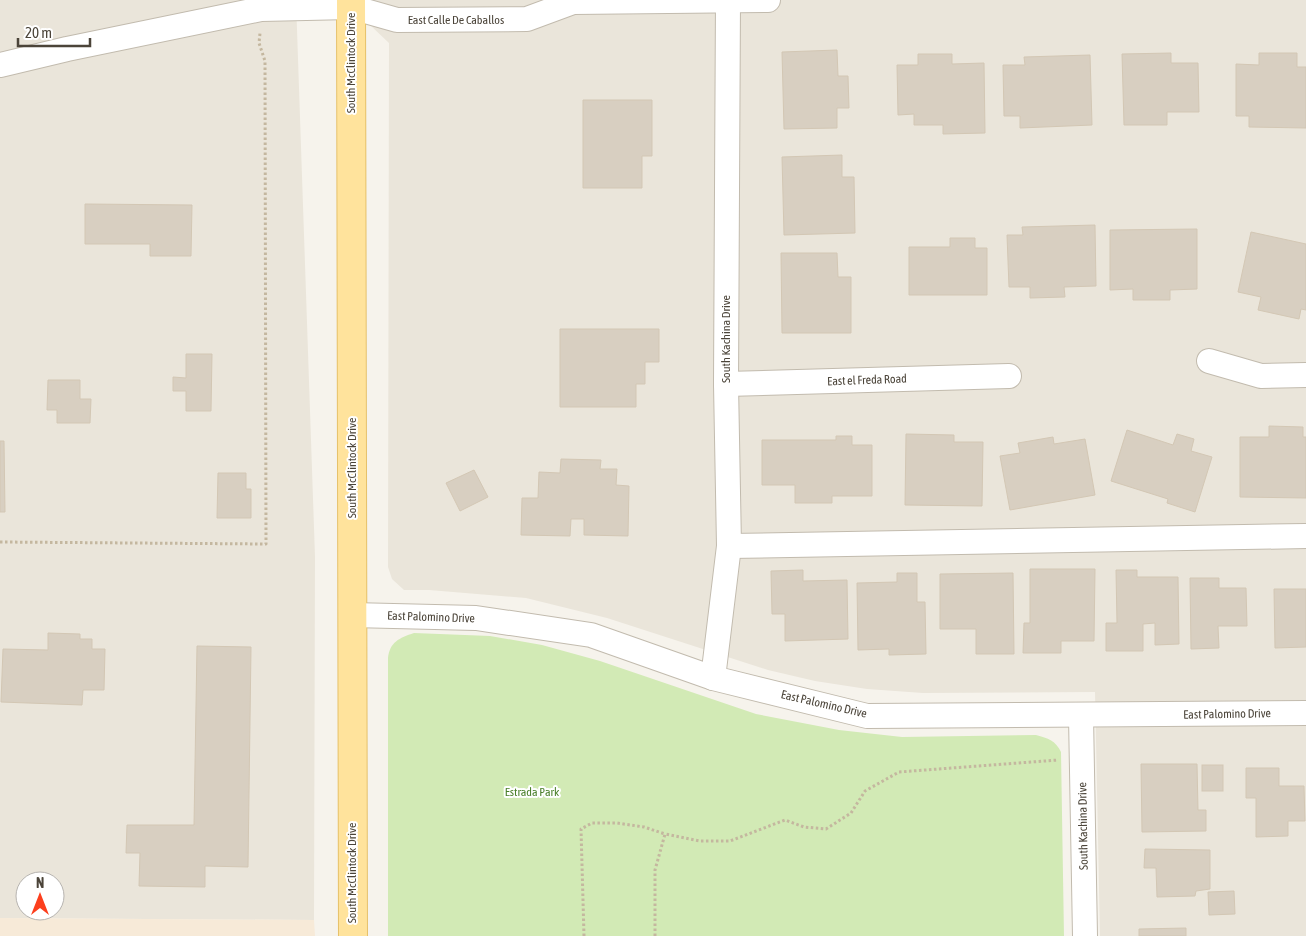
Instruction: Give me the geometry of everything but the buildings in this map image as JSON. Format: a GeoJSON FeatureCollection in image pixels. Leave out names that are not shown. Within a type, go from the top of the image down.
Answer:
{"type":"FeatureCollection","features":[{"type":"Feature","properties":{"kind":"main road","name":"South McClintock Drive"},"geometry":{"type":"LineString","coordinates":[[353,936],[352,615],[357,2]]}},
{"type":"Feature","properties":{"kind":"street","name":"South Kachina Drive"},"geometry":{"type":"LineString","coordinates":[[713,678],[729,546],[726,384],[728,0]]}},
{"type":"Feature","properties":{"kind":"street"},"geometry":{"type":"LineString","coordinates":[[570,1],[768,0]]}},
{"type":"Feature","properties":{"kind":"street","name":"East Calle De Caballos"},"geometry":{"type":"LineString","coordinates":[[357,2],[398,20],[527,19],[570,1]]}},
{"type":"Feature","properties":{"kind":"street"},"geometry":{"type":"LineString","coordinates":[[0,65],[67,49],[261,9],[357,2]]}},
{"type":"Feature","properties":{"kind":"street"},"geometry":{"type":"LineString","coordinates":[[1209,361],[1261,376],[1306,375]]}},
{"type":"Feature","properties":{"kind":"street","name":"East el Freda Road"},"geometry":{"type":"LineString","coordinates":[[726,384],[1008,376]]}},
{"type":"Feature","properties":{"kind":"street"},"geometry":{"type":"LineString","coordinates":[[729,546],[1306,536]]}},
{"type":"Feature","properties":{"kind":"street","name":"East Palomino Drive"},"geometry":{"type":"LineString","coordinates":[[352,615],[476,618],[592,635],[713,678],[867,716],[1306,714]]}},
{"type":"Feature","properties":{"kind":"street","name":"South Kachina Drive"},"geometry":{"type":"LineString","coordinates":[[1081,716],[1084,936]]}},
{"type":"Feature","properties":{"kind":"path"},"geometry":{"type":"LineString","coordinates":[[0,542],[266,544],[264,60],[260,43],[261,9]]}},
{"type":"Feature","properties":{"kind":"path"},"geometry":{"type":"LineString","coordinates":[[584,936],[581,829],[592,823],[617,823],[644,827],[665,834],[700,841],[730,841],[785,820],[804,827],[826,829],[851,813],[865,791],[899,772],[1058,760]]}},
{"type":"Feature","properties":{"kind":"path"},"geometry":{"type":"LineString","coordinates":[[655,936],[655,870],[665,834]]}},
{"type":"Feature","properties":{"kind":"shaded area"},"geometry":{"type":"Polygon","coordinates":[[[0,0],[296,0],[315,557],[314,920],[65,918],[65,871],[15,871],[15,918],[0,918],[0,0]]]}},
{"type":"Feature","properties":{"kind":"shaded area"},"geometry":{"type":"Polygon","coordinates":[[[351,0],[1306,0],[1306,936],[1100,936],[1095,692],[923,693],[867,689],[815,681],[768,670],[607,618],[526,598],[429,590],[404,590],[392,579],[388,567],[389,43],[351,7],[351,0]]]}},
{"type":"Feature","properties":{"kind":"shaded area"},"geometry":{"type":"Polygon","coordinates":[[[0,918],[15,918],[15,921],[65,921],[65,918],[314,920],[315,936],[0,936],[0,918]]]}},
{"type":"Feature","properties":{"kind":"green space","name":"Estrada Park"},"geometry":{"type":"Polygon","coordinates":[[[414,633],[490,636],[542,645],[600,661],[756,714],[839,730],[902,737],[1036,735],[1048,739],[1057,745],[1061,752],[1064,936],[388,936],[388,658],[391,648],[396,641],[414,633]]]}}]}
